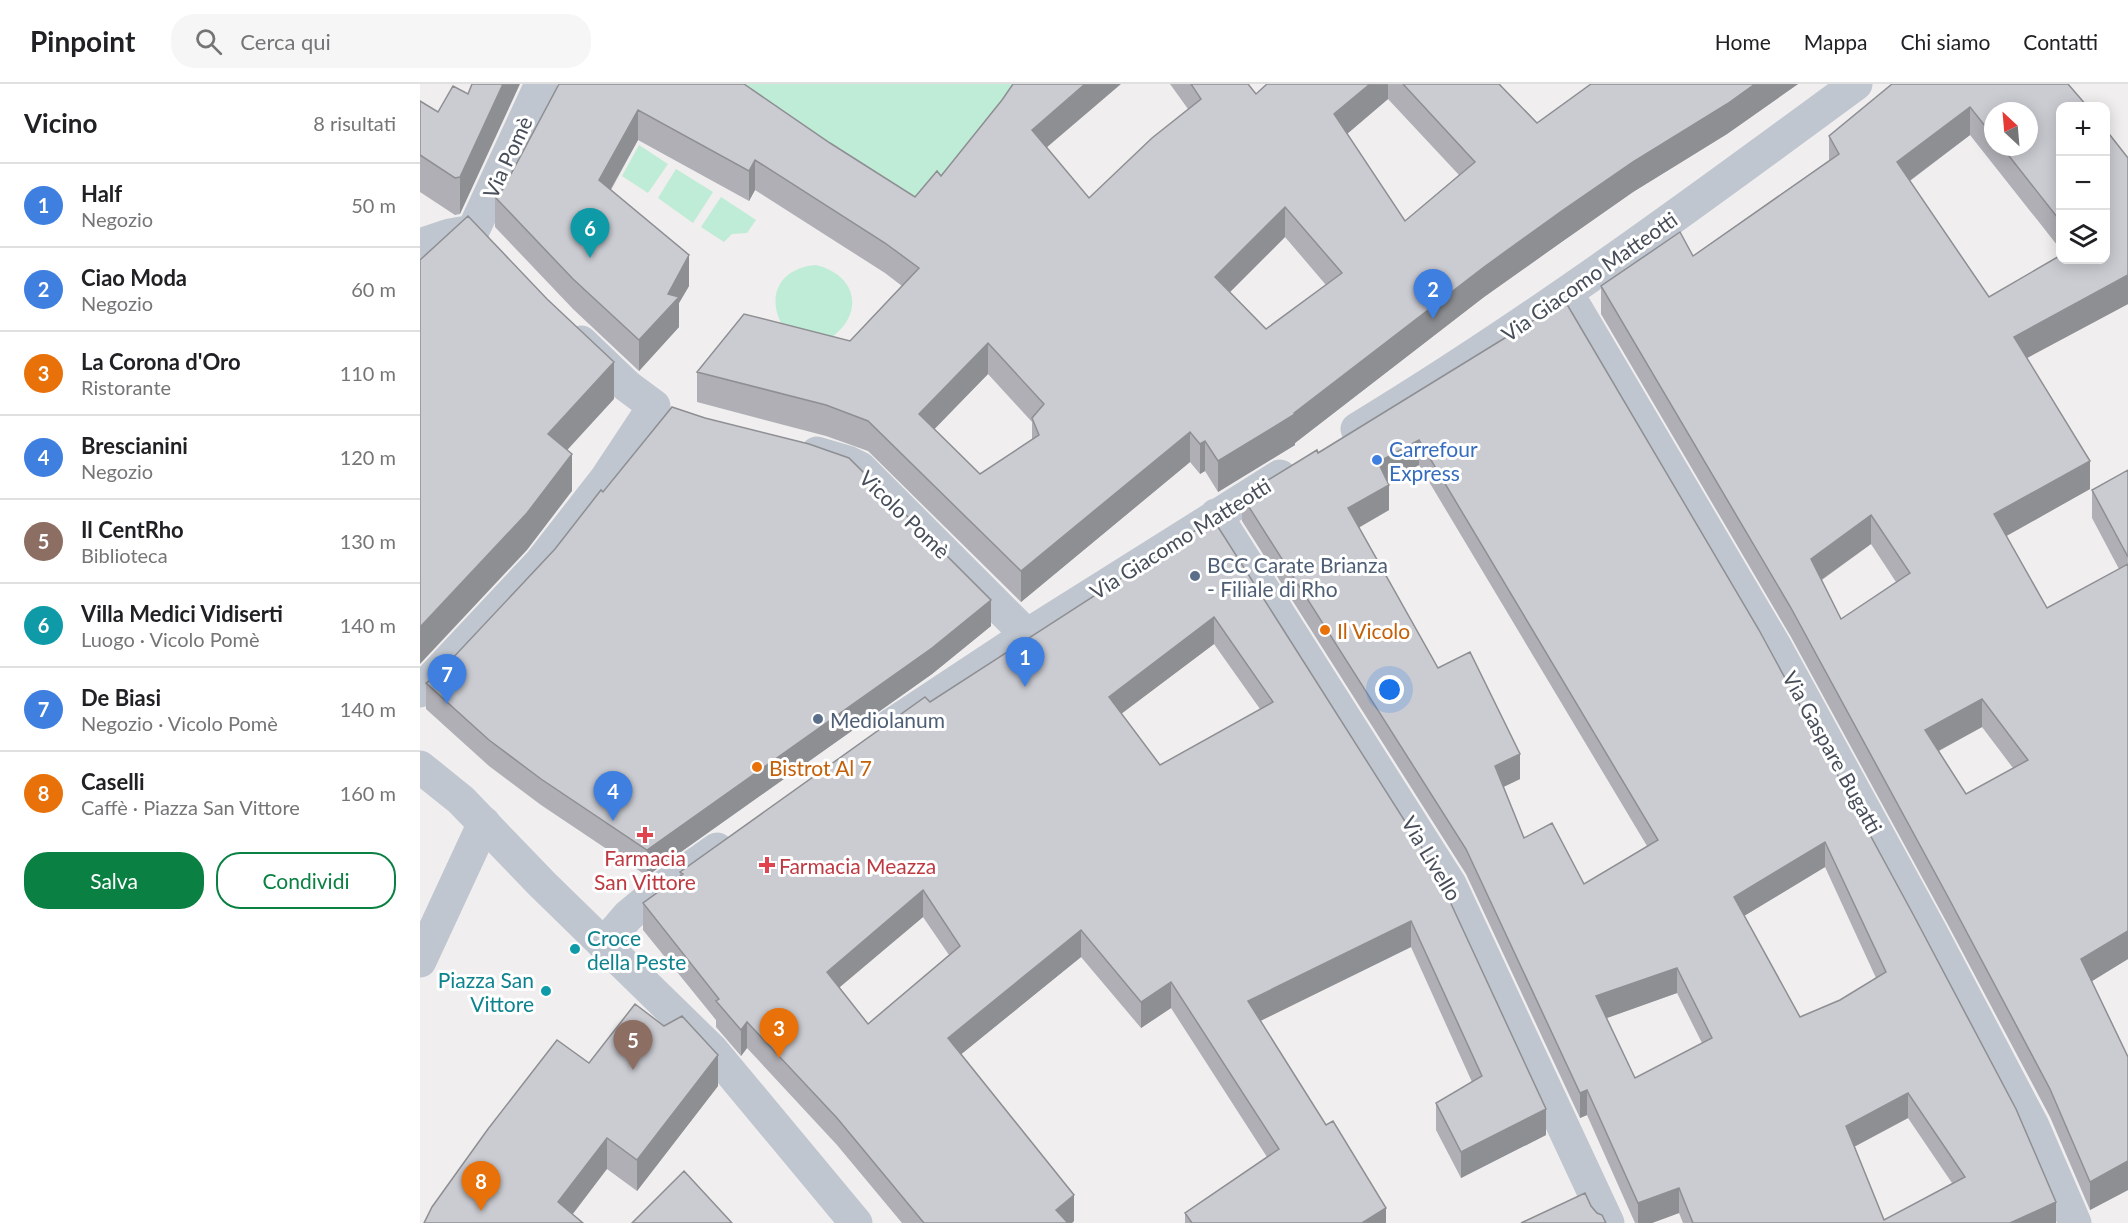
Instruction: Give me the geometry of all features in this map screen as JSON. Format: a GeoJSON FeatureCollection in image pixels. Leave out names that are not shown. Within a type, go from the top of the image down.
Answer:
{"type":"FeatureCollection","features":[{"type":"Feature","properties":{"kind":"street","name":"Via Pomè"},"geometry":{"type":"LineString","coordinates":[[473,231],[541,84]]}},
{"type":"Feature","properties":{"kind":"street","name":"Via Giacomo Matteotti"},"geometry":{"type":"LineString","coordinates":[[1335,443],[1567,293],[1856,84]]}},
{"type":"Feature","properties":{"kind":"street"},"geometry":{"type":"LineString","coordinates":[[420,245],[450,235],[473,231],[496,255]]}},
{"type":"Feature","properties":{"kind":"street","name":"Via Gaspare Bugatti"},"geometry":{"type":"LineString","coordinates":[[1567,293],[1775,646],[1909,891],[2033,1126],[2075,1223]]}},
{"type":"Feature","properties":{"kind":"street"},"geometry":{"type":"LineString","coordinates":[[420,691],[541,562],[605,480],[667,412],[627,386],[557,319]]}},
{"type":"Feature","properties":{"kind":"street","name":"Vicolo Pomè"},"geometry":{"type":"LineString","coordinates":[[794,446],[848,462],[860,468],[1027,635]]}},
{"type":"Feature","properties":{"kind":"street","name":"Via Giacomo Matteotti"},"geometry":{"type":"LineString","coordinates":[[863,745],[920,704],[1027,635],[1305,461]]}},
{"type":"Feature","properties":{"kind":"street","name":"Via Livello"},"geometry":{"type":"LineString","coordinates":[[1216,515],[1450,885],[1608,1223]]}},
{"type":"Feature","properties":{"kind":"street"},"geometry":{"type":"LineString","coordinates":[[420,767],[473,812],[542,884],[712,1050],[856,1223]]}},
{"type":"Feature","properties":{"kind":"street"},"geometry":{"type":"LineString","coordinates":[[420,960],[473,812]]}},
{"type":"Feature","properties":{"kind":"street"},"geometry":{"type":"LineString","coordinates":[[604,944],[637,908],[739,833]]}},
{"type":"Feature","properties":{"kind":"green space"},"geometry":{"type":"Polygon","coordinates":[[[713,84],[1026,84],[915,216],[713,84]]]}},
{"type":"Feature","properties":{"kind":"green space"},"geometry":{"type":"Polygon","coordinates":[[[639,145],[668,164],[648,193],[622,176],[639,145]]]}},
{"type":"Feature","properties":{"kind":"green space"},"geometry":{"type":"Polygon","coordinates":[[[676,169],[713,192],[693,223],[658,198],[676,169]]]}},
{"type":"Feature","properties":{"kind":"green space"},"geometry":{"type":"Polygon","coordinates":[[[721,197],[756,220],[747,233],[732,234],[724,242],[701,227],[721,197]]]}},
{"type":"Feature","properties":{"kind":"green space"},"geometry":{"type":"Polygon","coordinates":[[[816,265],[840,277],[848,286],[852,296],[849,317],[842,328],[831,338],[784,328],[778,317],[776,295],[779,286],[793,272],[803,267],[816,265]]]}},
{"type":"Feature","properties":{"kind":"building"},"geometry":{"type":"Polygon","coordinates":[[[472,84],[503,84],[460,177],[455,178],[420,155],[420,101],[438,112],[453,86],[468,94],[472,84]]]}},
{"type":"Feature","properties":{"kind":"building"},"geometry":{"type":"Polygon","coordinates":[[[559,84],[744,84],[830,143],[915,197],[937,171],[941,176],[1013,84],[1085,84],[1032,130],[1089,198],[1152,138],[1201,99],[1191,84],[1248,84],[1256,94],[1267,84],[1370,84],[1334,114],[1405,221],[1475,162],[1403,84],[1499,84],[1537,123],[1591,84],[1755,84],[1563,210],[1484,267],[1295,414],[1218,461],[1205,441],[1200,444],[1190,432],[1021,571],[868,421],[826,405],[697,372],[744,314],[850,341],[919,268],[885,243],[755,160],[749,171],[638,110],[599,180],[689,255],[668,294],[679,297],[639,340],[573,279],[495,197],[503,189],[559,84]],[[1285,207],[1215,277],[1266,329],[1342,273],[1285,207]],[[988,343],[919,414],[980,474],[1039,435],[1032,418],[1044,404],[988,343]]]}},
{"type":"Feature","properties":{"kind":"building"},"geometry":{"type":"Polygon","coordinates":[[[1892,84],[2068,84],[2084,102],[2056,102],[2056,216],[2009,156],[2038,156],[2038,102],[1984,102],[1984,125],[1970,107],[1897,162],[1989,297],[2056,258],[2056,264],[2110,264],[2110,135],[2128,158],[2128,275],[2014,337],[2090,461],[1994,514],[2047,608],[2128,564],[2128,931],[2081,959],[2128,1057],[2128,1161],[2090,1182],[2050,1089],[1791,608],[1601,286],[1680,232],[1693,256],[1839,154],[1829,136],[1892,84]],[[1871,515],[1811,559],[1841,619],[1910,573],[1871,515]],[[1982,699],[1925,730],[1966,794],[2028,760],[1982,699]]]}},
{"type":"Feature","properties":{"kind":"building"},"geometry":{"type":"Polygon","coordinates":[[[468,216],[547,299],[614,362],[548,434],[572,454],[527,513],[420,627],[420,260],[468,216]]]}},
{"type":"Feature","properties":{"kind":"building"},"geometry":{"type":"Polygon","coordinates":[[[1565,301],[1759,630],[2016,1109],[2056,1202],[2010,1223],[1693,1223],[1679,1188],[1638,1203],[1587,1090],[1580,1093],[1466,849],[1242,496],[1317,450],[1318,453],[1565,301]],[[1419,440],[1378,462],[1389,485],[1348,508],[1438,668],[1470,652],[1520,754],[1495,766],[1524,838],[1552,823],[1584,884],[1658,840],[1419,440]],[[1825,842],[1734,897],[1800,1017],[1840,1000],[1886,972],[1825,842]],[[1677,968],[1596,996],[1635,1078],[1712,1038],[1677,968]],[[1908,1093],[1846,1126],[1884,1220],[1965,1177],[1908,1093]]]}},
{"type":"Feature","properties":{"kind":"building"},"geometry":{"type":"Polygon","coordinates":[[[672,407],[705,418],[809,444],[849,458],[991,600],[932,648],[647,850],[541,779],[489,740],[426,683],[434,678],[555,549],[601,490],[603,492],[672,407]]]}},
{"type":"Feature","properties":{"kind":"building"},"geometry":{"type":"Polygon","coordinates":[[[2128,470],[2128,557],[2092,490],[2128,470]]]}},
{"type":"Feature","properties":{"kind":"building"},"geometry":{"type":"Polygon","coordinates":[[[1213,519],[1434,867],[1546,1109],[1461,1152],[1436,1103],[1482,1076],[1411,921],[1248,1001],[1326,1125],[1333,1121],[1386,1208],[1362,1223],[1192,1223],[1185,1213],[1279,1149],[1171,982],[1141,1002],[1081,930],[948,1038],[1074,1195],[1056,1210],[1068,1223],[924,1223],[837,1118],[747,1022],[741,1030],[716,1001],[719,999],[643,903],[683,874],[680,872],[925,697],[930,702],[1213,519]],[[1214,617],[1109,697],[1160,765],[1273,702],[1214,617]],[[923,890],[827,972],[868,1024],[960,946],[923,890]]]}},
{"type":"Feature","properties":{"kind":"building"},"geometry":{"type":"Polygon","coordinates":[[[635,1004],[664,1026],[682,1016],[718,1055],[637,1160],[607,1138],[558,1202],[583,1223],[424,1223],[432,1207],[488,1129],[557,1040],[589,1063],[635,1004]]]}},
{"type":"Feature","properties":{"kind":"building"},"geometry":{"type":"Polygon","coordinates":[[[684,1171],[732,1223],[632,1223],[684,1171]]]}},
{"type":"Feature","properties":{"kind":"building"},"geometry":{"type":"Polygon","coordinates":[[[1585,1193],[1591,1206],[1602,1215],[1606,1223],[1521,1223],[1585,1193]]]}},
{"type":"Feature","properties":{"kind":"place","name":"Villa Medici Vidiserti"},"geometry":{"type":"Point","coordinates":[590,258]}},
{"type":"Feature","properties":{"kind":"place","name":"Ciao Moda"},"geometry":{"type":"Point","coordinates":[1433,319]}},
{"type":"Feature","properties":{"kind":"place","name":"Carrefour Express"},"geometry":{"type":"Point","coordinates":[1377,460]}},
{"type":"Feature","properties":{"kind":"place","name":"BCC Carate Brianza - Filiale di Rho"},"geometry":{"type":"Point","coordinates":[1195,576]}},
{"type":"Feature","properties":{"kind":"place","name":"Il Vicolo"},"geometry":{"type":"Point","coordinates":[1325,630]}},
{"type":"Feature","properties":{"kind":"place","name":"Half"},"geometry":{"type":"Point","coordinates":[1025,687]}},
{"type":"Feature","properties":{"kind":"place","name":"De Biasi"},"geometry":{"type":"Point","coordinates":[447,704]}},
{"type":"Feature","properties":{"kind":"place","name":"Mediolanum"},"geometry":{"type":"Point","coordinates":[818,719]}},
{"type":"Feature","properties":{"kind":"place","name":"Bistrot Al 7"},"geometry":{"type":"Point","coordinates":[757,767]}},
{"type":"Feature","properties":{"kind":"place","name":"Brescianini"},"geometry":{"type":"Point","coordinates":[613,821]}},
{"type":"Feature","properties":{"kind":"place","name":"Farmacia San Vittore"},"geometry":{"type":"Point","coordinates":[645,835]}},
{"type":"Feature","properties":{"kind":"place","name":"Farmacia Meazza"},"geometry":{"type":"Point","coordinates":[767,865]}},
{"type":"Feature","properties":{"kind":"place","name":"Croce della Peste"},"geometry":{"type":"Point","coordinates":[575,949]}},
{"type":"Feature","properties":{"kind":"place","name":"Piazza San Vittore"},"geometry":{"type":"Point","coordinates":[546,991]}},
{"type":"Feature","properties":{"kind":"place","name":"La Corona d'Oro"},"geometry":{"type":"Point","coordinates":[779,1058]}},
{"type":"Feature","properties":{"kind":"place","name":"Il CentRho"},"geometry":{"type":"Point","coordinates":[633,1070]}},
{"type":"Feature","properties":{"kind":"place","name":"Caselli"},"geometry":{"type":"Point","coordinates":[481,1211]}}]}
